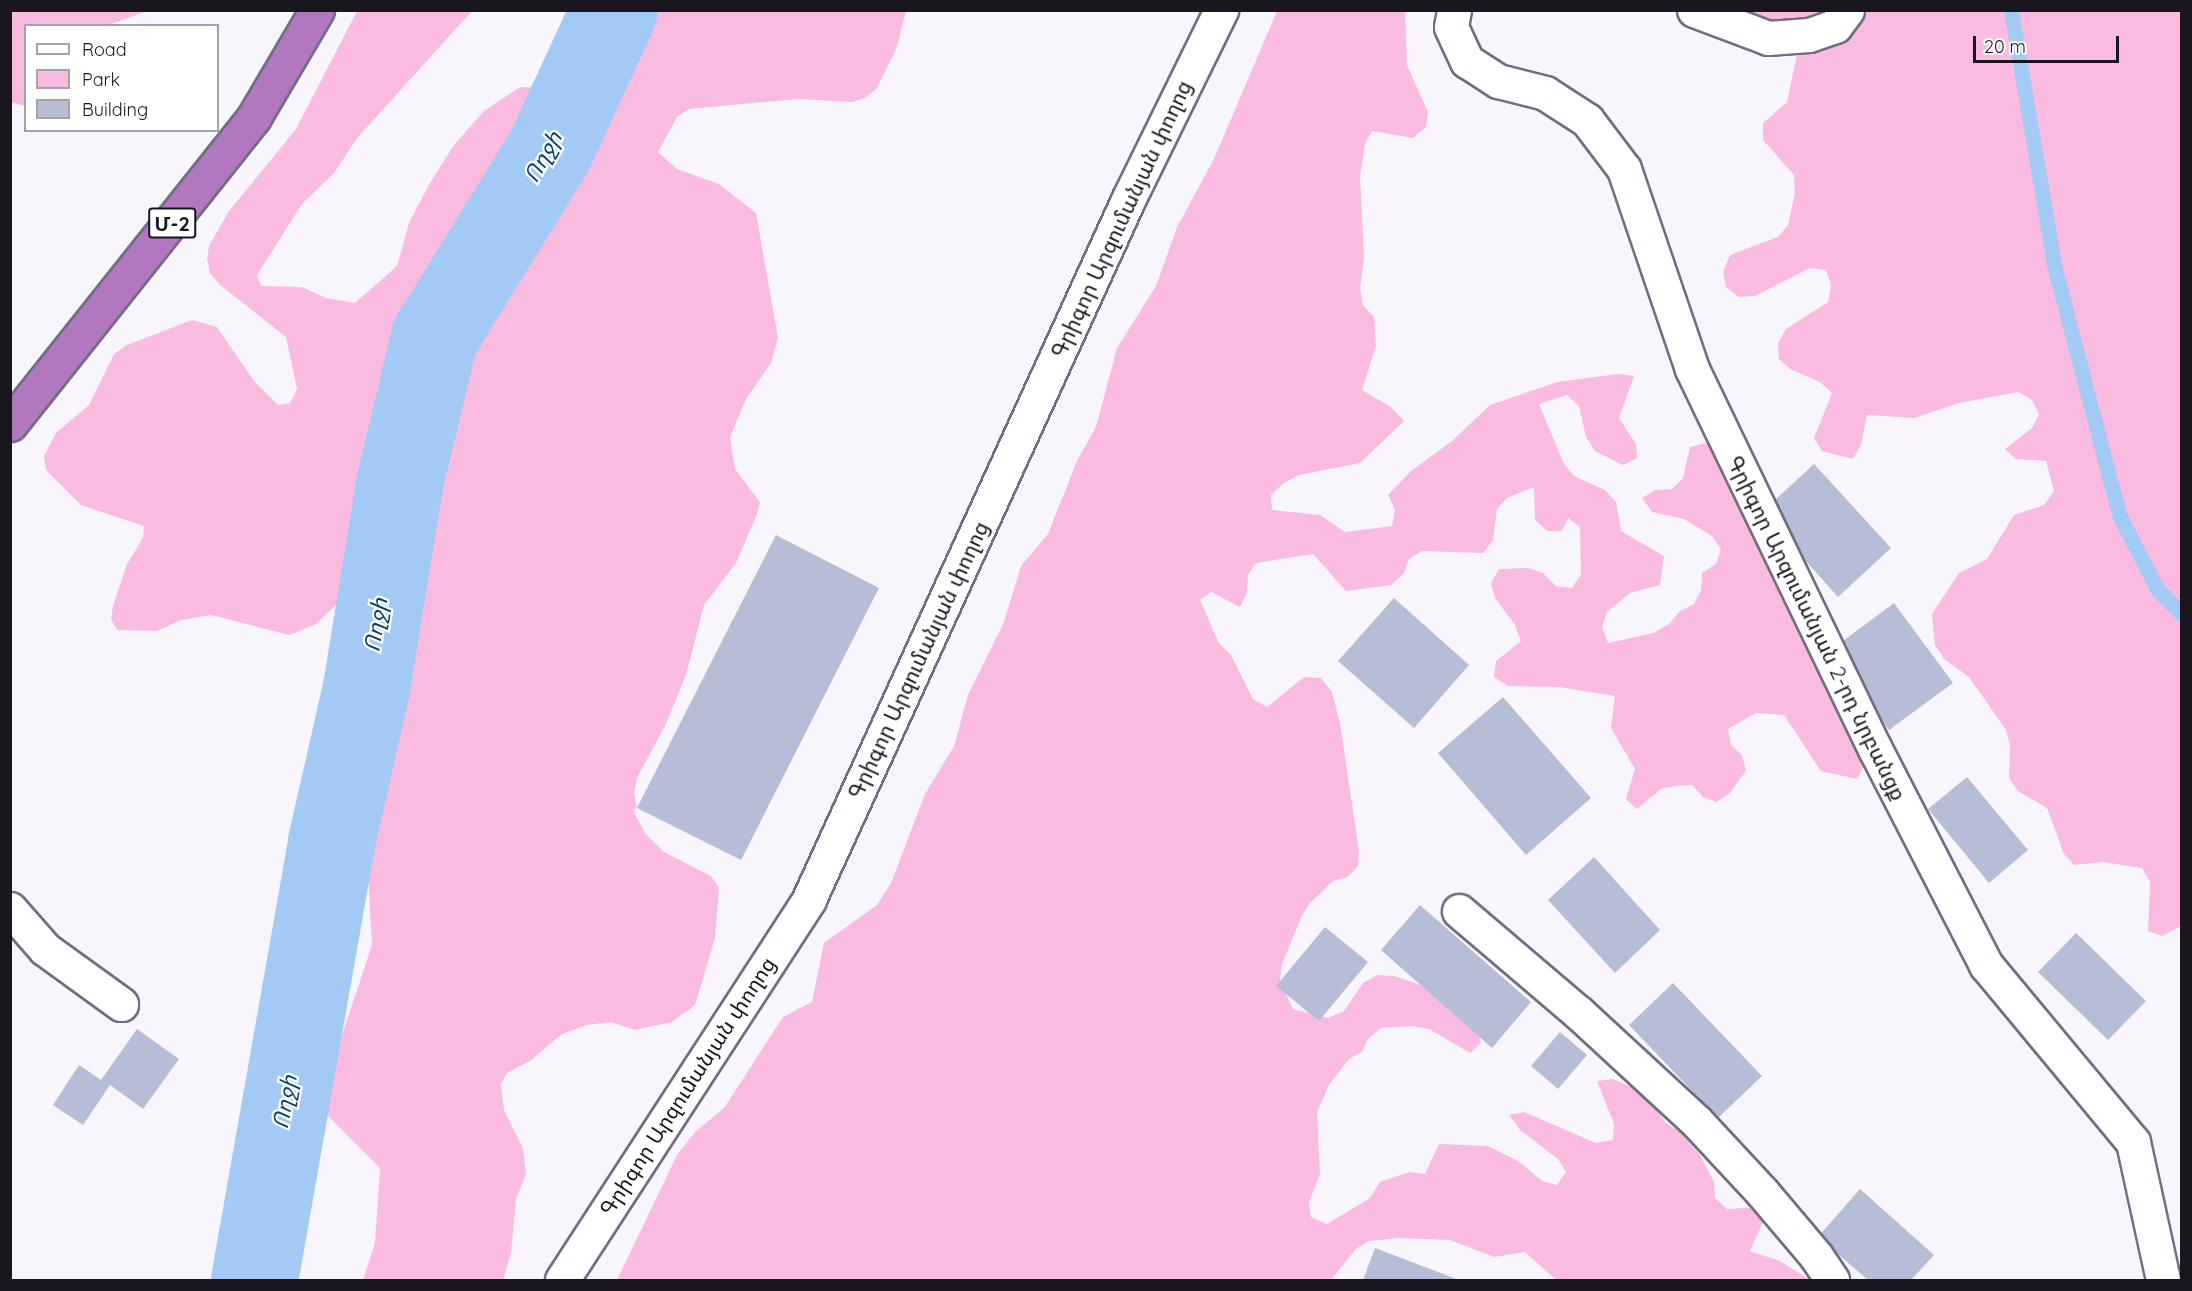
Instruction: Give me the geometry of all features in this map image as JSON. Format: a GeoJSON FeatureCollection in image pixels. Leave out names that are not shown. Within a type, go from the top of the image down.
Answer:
{"type":"FeatureCollection","features":[{"type":"Feature","properties":{"kind":"highway","name":"Մ-2"},"geometry":{"type":"LineString","coordinates":[[10,424],[254,117],[317,10]]}},
{"type":"Feature","properties":{"kind":"street","name":"Գրիգոր Արզումանյան փողոց"},"geometry":{"type":"LineString","coordinates":[[562,1281],[809,899],[1128,200],[1221,10]]}},
{"type":"Feature","properties":{"kind":"street","name":"Գրիգոր Արզումանյան 2-րդ նրբանցք"},"geometry":{"type":"LineString","coordinates":[[1454,10],[1451,27],[1467,61],[1498,81],[1545,93],[1587,120],[1624,169],[1692,369],[1875,749],[1986,965],[2133,1142],[2163,1281]]}},
{"type":"Feature","properties":{"kind":"street"},"geometry":{"type":"LineString","coordinates":[[1694,10],[1768,38],[1809,35],[1835,26],[1846,10]]}},
{"type":"Feature","properties":{"kind":"street"},"geometry":{"type":"LineString","coordinates":[[10,909],[45,949],[121,1004]]}},
{"type":"Feature","properties":{"kind":"street"},"geometry":{"type":"LineString","coordinates":[[1459,911],[1579,1012],[1696,1121],[1782,1216],[1832,1281]]}},
{"type":"Feature","properties":{"kind":"green space"},"geometry":{"type":"Polygon","coordinates":[[[11,10],[147,11],[112,24],[24,24],[24,106],[11,102],[11,10]]]}},
{"type":"Feature","properties":{"kind":"green space"},"geometry":{"type":"Polygon","coordinates":[[[357,11],[472,11],[358,137],[334,173],[302,204],[257,275],[261,286],[302,287],[326,298],[355,303],[397,266],[409,223],[430,183],[454,145],[484,111],[520,87],[549,88],[551,101],[545,114],[492,169],[462,231],[465,259],[475,285],[488,289],[500,285],[517,262],[647,11],[906,11],[896,50],[877,88],[865,98],[852,102],[798,99],[689,109],[677,117],[658,152],[677,169],[719,184],[756,213],[778,338],[771,363],[746,399],[730,437],[735,469],[760,502],[757,514],[736,563],[704,605],[686,675],[665,726],[637,778],[634,793],[637,808],[633,810],[645,833],[664,852],[711,876],[719,887],[715,938],[695,1005],[672,1022],[635,1030],[611,1022],[587,1025],[562,1034],[530,1061],[507,1073],[501,1084],[504,1110],[523,1148],[526,1174],[516,1199],[511,1253],[503,1280],[363,1280],[375,1243],[380,1168],[328,1116],[327,1103],[331,1068],[372,945],[367,856],[395,750],[378,695],[381,681],[401,646],[405,601],[420,529],[422,445],[415,434],[387,427],[373,430],[367,484],[358,522],[354,577],[338,603],[316,624],[289,635],[211,615],[181,620],[157,631],[117,630],[111,619],[113,606],[127,564],[143,538],[144,526],[81,505],[46,470],[44,456],[56,433],[89,405],[114,354],[127,345],[192,320],[217,327],[254,381],[278,405],[290,403],[297,389],[286,337],[220,285],[210,273],[207,259],[209,246],[229,211],[296,129],[357,11]]]}},
{"type":"Feature","properties":{"kind":"green space"},"geometry":{"type":"Polygon","coordinates":[[[1277,11],[1405,11],[1407,65],[1428,112],[1426,127],[1413,138],[1372,131],[1365,144],[1360,176],[1364,258],[1360,288],[1363,305],[1374,317],[1376,346],[1362,390],[1391,407],[1404,421],[1360,463],[1299,475],[1284,483],[1271,495],[1272,510],[1320,515],[1345,532],[1392,526],[1395,510],[1388,495],[1411,471],[1452,441],[1490,405],[1557,382],[1618,374],[1634,376],[1619,418],[1636,444],[1637,458],[1623,465],[1595,451],[1586,437],[1579,406],[1567,395],[1539,404],[1564,464],[1574,476],[1605,490],[1616,502],[1621,531],[1664,556],[1660,585],[1630,593],[1607,612],[1602,627],[1608,643],[1653,633],[1669,624],[1680,611],[1694,604],[1701,590],[1702,573],[1716,564],[1721,549],[1712,536],[1684,519],[1652,512],[1642,498],[1655,490],[1672,489],[1683,478],[1690,447],[1706,443],[1723,468],[1762,543],[1771,571],[1823,635],[1865,764],[1857,779],[1821,771],[1784,715],[1756,713],[1728,729],[1731,745],[1742,755],[1746,771],[1729,794],[1716,802],[1703,797],[1692,785],[1676,786],[1661,789],[1637,809],[1626,799],[1635,769],[1611,728],[1615,696],[1559,687],[1508,686],[1494,677],[1496,661],[1521,641],[1515,625],[1495,598],[1491,583],[1499,569],[1529,568],[1543,573],[1556,586],[1572,588],[1581,574],[1580,527],[1568,518],[1562,531],[1547,531],[1535,520],[1534,487],[1507,498],[1497,509],[1493,540],[1483,553],[1422,551],[1409,559],[1404,573],[1391,585],[1346,591],[1313,554],[1256,563],[1248,575],[1247,593],[1240,607],[1211,592],[1200,600],[1219,643],[1231,655],[1253,699],[1267,707],[1304,677],[1321,678],[1332,692],[1340,723],[1359,851],[1358,866],[1348,877],[1333,881],[1310,903],[1302,916],[1282,964],[1280,981],[1293,1009],[1328,1018],[1344,1011],[1363,983],[1378,975],[1394,976],[1427,987],[1477,1026],[1481,1043],[1470,1053],[1429,1029],[1412,1026],[1381,1028],[1368,1039],[1362,1052],[1349,1059],[1329,1085],[1317,1112],[1320,1174],[1309,1202],[1311,1217],[1327,1224],[1370,1198],[1380,1182],[1409,1172],[1425,1174],[1439,1144],[1488,1146],[1518,1161],[1542,1181],[1557,1185],[1566,1172],[1558,1159],[1520,1130],[1509,1115],[1524,1112],[1596,1143],[1613,1140],[1614,1124],[1597,1081],[1613,1079],[1643,1092],[1666,1123],[1679,1131],[1700,1155],[1714,1182],[1715,1198],[1727,1209],[1761,1207],[1763,1222],[1750,1251],[1780,1261],[1810,1280],[1556,1280],[1525,1252],[1494,1257],[1450,1240],[1399,1238],[1369,1241],[1356,1249],[1331,1280],[617,1280],[677,1155],[695,1132],[724,1108],[783,1017],[812,1002],[824,943],[877,905],[891,883],[925,794],[954,746],[968,695],[1004,622],[1021,566],[1048,534],[1077,461],[1096,427],[1117,348],[1156,286],[1177,227],[1214,159],[1277,11]]]}},
{"type":"Feature","properties":{"kind":"green space"},"geometry":{"type":"Polygon","coordinates":[[[1731,11],[2181,11],[2181,926],[2162,936],[2148,931],[2150,882],[2142,868],[2103,862],[2074,865],[2064,854],[2047,808],[2018,791],[2009,778],[2010,745],[2006,730],[1969,677],[1944,659],[1935,645],[1932,614],[1959,573],[1987,559],[2014,515],[2044,505],[2054,491],[2046,461],[2016,459],[2005,449],[2032,428],[2039,414],[2032,400],[2018,392],[1959,403],[1914,418],[1867,415],[1861,445],[1853,459],[1822,451],[1814,438],[1832,393],[1820,382],[1790,369],[1779,359],[1778,343],[1786,329],[1828,302],[1831,285],[1826,270],[1810,268],[1755,296],[1739,297],[1726,287],[1723,272],[1730,255],[1778,237],[1788,225],[1795,193],[1794,175],[1763,140],[1763,123],[1787,102],[1797,54],[1795,38],[1731,11]]]}},
{"type":"Feature","properties":{"kind":"building"},"geometry":{"type":"Polygon","coordinates":[[[1814,464],[1891,548],[1838,597],[1762,512],[1814,464]]]}},
{"type":"Feature","properties":{"kind":"building"},"geometry":{"type":"Polygon","coordinates":[[[776,535],[879,588],[741,860],[637,808],[776,535]]]}},
{"type":"Feature","properties":{"kind":"building"},"geometry":{"type":"Polygon","coordinates":[[[1394,598],[1469,665],[1414,728],[1338,661],[1394,598]]]}},
{"type":"Feature","properties":{"kind":"building"},"geometry":{"type":"Polygon","coordinates":[[[1894,603],[1953,683],[1889,730],[1831,650],[1894,603]]]}},
{"type":"Feature","properties":{"kind":"building"},"geometry":{"type":"Polygon","coordinates":[[[1503,697],[1591,798],[1526,855],[1438,753],[1503,697]]]}},
{"type":"Feature","properties":{"kind":"building"},"geometry":{"type":"Polygon","coordinates":[[[1967,777],[2028,850],[1989,883],[1928,809],[1967,777]]]}},
{"type":"Feature","properties":{"kind":"building"},"geometry":{"type":"Polygon","coordinates":[[[1594,857],[1660,930],[1615,973],[1548,900],[1594,857]]]}},
{"type":"Feature","properties":{"kind":"building"},"geometry":{"type":"Polygon","coordinates":[[[1420,905],[1531,1002],[1492,1048],[1381,950],[1420,905]]]}},
{"type":"Feature","properties":{"kind":"building"},"geometry":{"type":"Polygon","coordinates":[[[1325,927],[1368,962],[1319,1021],[1276,986],[1325,927]]]}},
{"type":"Feature","properties":{"kind":"building"},"geometry":{"type":"Polygon","coordinates":[[[2076,933],[2146,1001],[2108,1040],[2038,972],[2076,933]]]}},
{"type":"Feature","properties":{"kind":"building"},"geometry":{"type":"Polygon","coordinates":[[[1673,983],[1762,1076],[1718,1118],[1629,1025],[1673,983]]]}},
{"type":"Feature","properties":{"kind":"building"},"geometry":{"type":"Polygon","coordinates":[[[137,1029],[179,1059],[143,1109],[110,1085],[83,1125],[53,1105],[79,1065],[101,1080],[137,1029]]]}},
{"type":"Feature","properties":{"kind":"building"},"geometry":{"type":"Polygon","coordinates":[[[1560,1032],[1587,1055],[1558,1089],[1531,1066],[1560,1032]]]}},
{"type":"Feature","properties":{"kind":"building"},"geometry":{"type":"Polygon","coordinates":[[[1860,1189],[1934,1255],[1911,1280],[1868,1280],[1818,1237],[1860,1189]]]}},
{"type":"Feature","properties":{"kind":"building"},"geometry":{"type":"Polygon","coordinates":[[[1375,1248],[1459,1280],[1363,1280],[1375,1248]]]}},
{"type":"Feature","properties":{"kind":"waterway","name":"Ողջի"},"geometry":{"type":"LineString","coordinates":[[254,1280],[331,842],[366,688],[399,484],[434,337],[550,149],[614,10]]}},
{"type":"Feature","properties":{"kind":"waterway"},"geometry":{"type":"LineString","coordinates":[[2011,10],[2054,265],[2120,517],[2158,590],[2182,614]]}}]}
